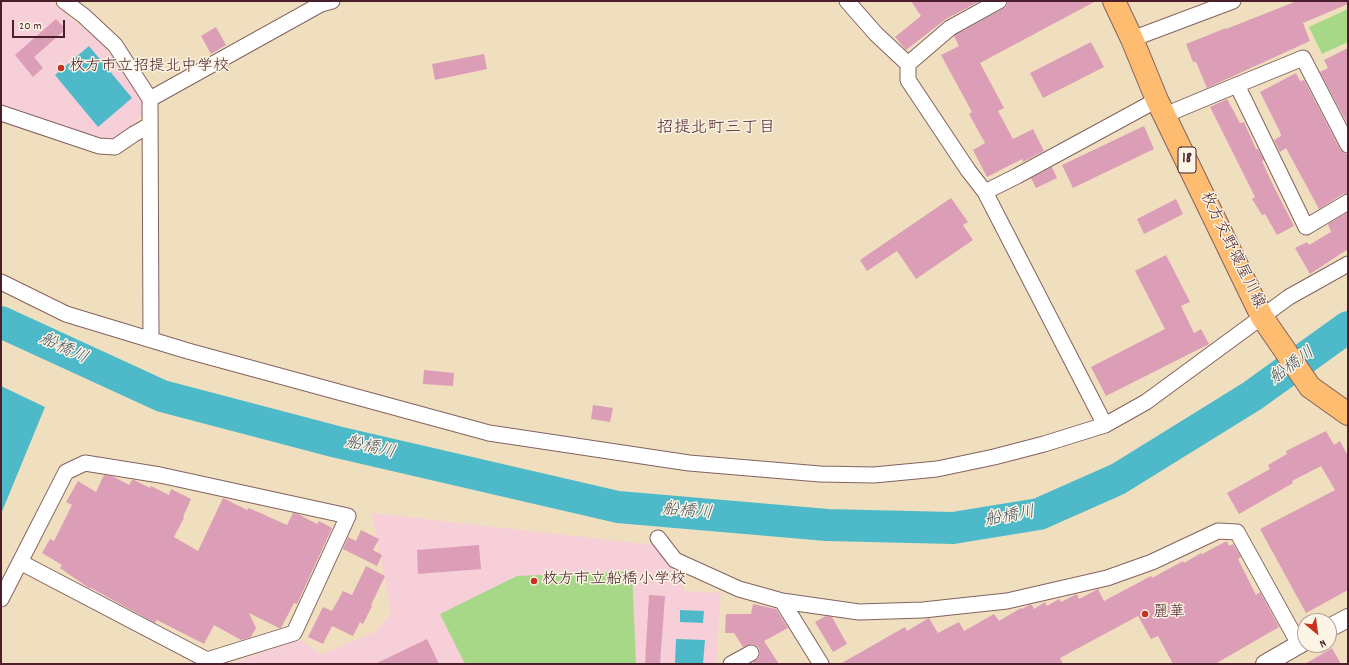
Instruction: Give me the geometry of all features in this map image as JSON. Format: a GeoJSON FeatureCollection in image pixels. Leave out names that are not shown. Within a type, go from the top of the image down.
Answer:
{"type":"FeatureCollection","features":[{"type":"Feature","properties":{"kind":"main road","name":"枚方交野寝屋川線"},"geometry":{"type":"LineString","coordinates":[[1114,1],[1161,107],[1262,317],[1310,387],[1348,414]]}},
{"type":"Feature","properties":{"kind":"street"},"geometry":{"type":"LineString","coordinates":[[64,1],[84,16],[115,45],[150,99],[151,340]]}},
{"type":"Feature","properties":{"kind":"street"},"geometry":{"type":"LineString","coordinates":[[150,99],[321,4],[332,1]]}},
{"type":"Feature","properties":{"kind":"street"},"geometry":{"type":"LineString","coordinates":[[847,1],[876,34],[908,64],[908,80],[968,170],[985,192],[1105,425]]}},
{"type":"Feature","properties":{"kind":"street"},"geometry":{"type":"LineString","coordinates":[[908,64],[950,28],[999,1]]}},
{"type":"Feature","properties":{"kind":"street"},"geometry":{"type":"LineString","coordinates":[[1132,39],[1233,1]]}},
{"type":"Feature","properties":{"kind":"street"},"geometry":{"type":"LineString","coordinates":[[985,192],[1161,107],[1237,85],[1303,58],[1348,145]]}},
{"type":"Feature","properties":{"kind":"street"},"geometry":{"type":"LineString","coordinates":[[1237,85],[1306,227],[1348,202]]}},
{"type":"Feature","properties":{"kind":"street"},"geometry":{"type":"LineString","coordinates":[[1,113],[99,146],[115,147],[150,125]]}},
{"type":"Feature","properties":{"kind":"street"},"geometry":{"type":"LineString","coordinates":[[1,282],[66,314],[151,340],[489,433],[697,463],[820,474],[874,475],[937,469],[994,457],[1037,446],[1105,425],[1146,402],[1289,297],[1348,264]]}},
{"type":"Feature","properties":{"kind":"street"},"geometry":{"type":"LineString","coordinates":[[1,599],[66,472],[85,463],[160,475],[348,516],[294,633],[207,660],[20,562]]}},
{"type":"Feature","properties":{"kind":"street"},"geometry":{"type":"LineString","coordinates":[[658,538],[675,560],[739,589],[782,601],[859,612],[923,610],[1007,601],[1107,578],[1152,562],[1218,531],[1237,532],[1297,634]]}},
{"type":"Feature","properties":{"kind":"street"},"geometry":{"type":"LineString","coordinates":[[782,601],[821,664]]}},
{"type":"Feature","properties":{"kind":"street"},"geometry":{"type":"LineString","coordinates":[[1337,624],[1348,618]]}},
{"type":"Feature","properties":{"kind":"street"},"geometry":{"type":"LineString","coordinates":[[1265,664],[1297,646]]}},
{"type":"Feature","properties":{"kind":"street"},"geometry":{"type":"LineString","coordinates":[[731,664],[751,653]]}},
{"type":"Feature","properties":{"kind":"shaded area","name":"枚方市立招提北中学校"},"geometry":{"type":"Polygon","coordinates":[[[1,1],[50,1],[100,42],[142,95],[142,114],[125,135],[114,143],[93,139],[14,109],[1,107],[1,1]]]}},
{"type":"Feature","properties":{"kind":"shaded area","name":"枚方市立船橋小学校"},"geometry":{"type":"Polygon","coordinates":[[[372,513],[655,545],[670,566],[680,571],[685,591],[721,593],[716,664],[231,664],[298,639],[322,654],[375,632],[391,614],[372,513]]]}},
{"type":"Feature","properties":{"kind":"green space"},"geometry":{"type":"Polygon","coordinates":[[[1348,9],[1348,42],[1322,54],[1309,27],[1348,9]]]}},
{"type":"Feature","properties":{"kind":"green space"},"geometry":{"type":"Polygon","coordinates":[[[632,571],[636,664],[465,664],[440,614],[517,576],[632,571]]]}},
{"type":"Feature","properties":{"kind":"water"},"geometry":{"type":"Polygon","coordinates":[[[89,46],[132,98],[98,127],[55,75],[89,46]]]}},
{"type":"Feature","properties":{"kind":"water"},"geometry":{"type":"Polygon","coordinates":[[[1,386],[45,407],[1,514],[1,386]]]}},
{"type":"Feature","properties":{"kind":"water"},"geometry":{"type":"Polygon","coordinates":[[[680,610],[704,611],[703,623],[680,622],[680,610]]]}},
{"type":"Feature","properties":{"kind":"water"},"geometry":{"type":"Polygon","coordinates":[[[676,639],[705,640],[703,664],[675,664],[676,639]]]}},
{"type":"Feature","properties":{"kind":"building"},"geometry":{"type":"Polygon","coordinates":[[[911,1],[980,1],[946,19],[906,50],[895,37],[921,16],[911,1]]]}},
{"type":"Feature","properties":{"kind":"building"},"geometry":{"type":"Polygon","coordinates":[[[1008,1],[1096,1],[980,63],[1004,108],[998,111],[1013,139],[1033,129],[1044,151],[1023,162],[1022,159],[987,177],[973,150],[985,143],[969,114],[972,112],[941,55],[959,46],[954,36],[955,35],[1003,9],[1007,5],[1008,1]]]}},
{"type":"Feature","properties":{"kind":"building"},"geometry":{"type":"Polygon","coordinates":[[[1297,1],[1348,1],[1348,4],[1303,23],[1310,41],[1207,88],[1196,62],[1193,62],[1186,44],[1297,1]]]}},
{"type":"Feature","properties":{"kind":"building"},"geometry":{"type":"Polygon","coordinates":[[[56,19],[66,29],[34,57],[43,68],[33,77],[15,55],[56,19]]]}},
{"type":"Feature","properties":{"kind":"building"},"geometry":{"type":"Polygon","coordinates":[[[216,27],[226,45],[211,54],[201,36],[216,27]]]}},
{"type":"Feature","properties":{"kind":"building"},"geometry":{"type":"Polygon","coordinates":[[[1091,42],[1104,67],[1043,98],[1030,73],[1091,42]]]}},
{"type":"Feature","properties":{"kind":"building"},"geometry":{"type":"Polygon","coordinates":[[[1348,48],[1348,125],[1320,72],[1328,68],[1324,60],[1348,48]]]}},
{"type":"Feature","properties":{"kind":"building"},"geometry":{"type":"Polygon","coordinates":[[[484,54],[487,69],[435,80],[432,64],[484,54]]]}},
{"type":"Feature","properties":{"kind":"building"},"geometry":{"type":"Polygon","coordinates":[[[1296,73],[1300,81],[1304,80],[1340,149],[1344,153],[1348,154],[1348,193],[1343,194],[1319,209],[1286,148],[1280,152],[1274,140],[1281,136],[1280,132],[1260,92],[1296,73]]]}},
{"type":"Feature","properties":{"kind":"building"},"geometry":{"type":"Polygon","coordinates":[[[1227,99],[1240,123],[1244,122],[1256,149],[1258,149],[1264,160],[1262,161],[1272,183],[1294,226],[1277,235],[1265,214],[1262,215],[1252,199],[1255,197],[1210,107],[1227,99]]]}},
{"type":"Feature","properties":{"kind":"building"},"geometry":{"type":"Polygon","coordinates":[[[1144,126],[1154,149],[1073,188],[1062,165],[1144,126]]]}},
{"type":"Feature","properties":{"kind":"building"},"geometry":{"type":"Polygon","coordinates":[[[1052,167],[1057,178],[1036,188],[1031,178],[1052,167]]]}},
{"type":"Feature","properties":{"kind":"building"},"geometry":{"type":"Polygon","coordinates":[[[951,198],[968,222],[963,225],[973,240],[916,279],[897,251],[867,271],[860,260],[951,198]]]}},
{"type":"Feature","properties":{"kind":"building"},"geometry":{"type":"Polygon","coordinates":[[[1176,199],[1183,214],[1144,234],[1137,219],[1176,199]]]}},
{"type":"Feature","properties":{"kind":"building"},"geometry":{"type":"Polygon","coordinates":[[[1348,212],[1348,249],[1310,274],[1295,248],[1307,242],[1309,245],[1331,232],[1328,224],[1348,212]]]}},
{"type":"Feature","properties":{"kind":"building"},"geometry":{"type":"Polygon","coordinates":[[[1166,255],[1190,302],[1181,306],[1194,333],[1201,329],[1209,344],[1106,396],[1091,367],[1165,329],[1135,271],[1166,255]]]}},
{"type":"Feature","properties":{"kind":"building"},"geometry":{"type":"Polygon","coordinates":[[[424,370],[454,373],[453,386],[423,384],[424,370]]]}},
{"type":"Feature","properties":{"kind":"building"},"geometry":{"type":"Polygon","coordinates":[[[593,405],[613,408],[610,422],[591,419],[593,405]]]}},
{"type":"Feature","properties":{"kind":"building"},"geometry":{"type":"Polygon","coordinates":[[[1326,431],[1334,445],[1340,441],[1348,456],[1348,590],[1306,613],[1260,529],[1335,490],[1321,466],[1292,481],[1293,483],[1239,514],[1227,493],[1270,469],[1268,465],[1287,454],[1286,451],[1326,431]]]}},
{"type":"Feature","properties":{"kind":"building"},"geometry":{"type":"Polygon","coordinates":[[[104,475],[112,476],[129,485],[132,480],[134,480],[169,495],[171,489],[191,499],[183,517],[184,518],[174,537],[198,551],[223,498],[247,510],[249,508],[287,525],[293,513],[317,524],[319,521],[332,528],[297,604],[294,603],[281,628],[249,613],[256,628],[251,637],[241,640],[214,625],[204,644],[157,620],[155,623],[89,588],[60,568],[62,565],[42,553],[50,539],[54,541],[72,505],[66,502],[78,481],[96,492],[104,475]]]}},
{"type":"Feature","properties":{"kind":"building"},"geometry":{"type":"Polygon","coordinates":[[[361,530],[379,539],[373,550],[382,555],[377,566],[343,549],[348,537],[356,541],[361,530]]]}},
{"type":"Feature","properties":{"kind":"building"},"geometry":{"type":"Polygon","coordinates":[[[1227,541],[1229,546],[1233,544],[1241,557],[1238,559],[1256,595],[1260,592],[1279,627],[1215,664],[1173,664],[1158,636],[1151,639],[1138,616],[1060,658],[1063,664],[840,664],[905,627],[907,631],[929,618],[938,633],[959,622],[964,631],[994,614],[999,621],[1029,605],[1032,605],[1034,609],[1045,602],[1047,606],[1059,599],[1061,602],[1077,594],[1079,599],[1098,589],[1104,601],[1151,576],[1152,578],[1183,561],[1184,563],[1227,541]]]}},
{"type":"Feature","properties":{"kind":"building"},"geometry":{"type":"Polygon","coordinates":[[[479,545],[481,569],[418,574],[417,550],[479,545]]]}},
{"type":"Feature","properties":{"kind":"building"},"geometry":{"type":"Polygon","coordinates":[[[366,566],[385,576],[363,624],[360,622],[353,636],[332,626],[323,644],[308,637],[323,607],[332,611],[343,591],[352,595],[366,566]]]}},
{"type":"Feature","properties":{"kind":"building"},"geometry":{"type":"Polygon","coordinates":[[[649,595],[665,596],[660,664],[645,664],[649,595]]]}},
{"type":"Feature","properties":{"kind":"building"},"geometry":{"type":"Polygon","coordinates":[[[753,604],[776,609],[788,628],[764,641],[779,664],[754,664],[753,662],[759,657],[759,648],[752,644],[743,647],[734,633],[725,633],[726,614],[751,614],[753,604]]]}},
{"type":"Feature","properties":{"kind":"building"},"geometry":{"type":"Polygon","coordinates":[[[826,616],[832,617],[847,644],[833,652],[815,622],[826,616]]]}},
{"type":"Feature","properties":{"kind":"building"},"geometry":{"type":"Polygon","coordinates":[[[427,639],[439,664],[375,664],[427,639]]]}},
{"type":"Feature","properties":{"kind":"building"},"geometry":{"type":"Polygon","coordinates":[[[1324,653],[1335,653],[1341,664],[1305,664],[1324,653]]]}},
{"type":"Feature","properties":{"kind":"waterway","name":"船橋川"},"geometry":{"type":"LineString","coordinates":[[1,322],[162,396],[337,442],[618,507],[827,525],[953,528],[1039,514],[1118,479],[1252,396],[1348,327]]}},
{"type":"Feature","properties":{"kind":"place","name":"枚方市立招提北中学校"},"geometry":{"type":"Point","coordinates":[61,68]}},
{"type":"Feature","properties":{"kind":"place","name":"枚方市立船橋小学校"},"geometry":{"type":"Point","coordinates":[534,581]}},
{"type":"Feature","properties":{"kind":"place","name":"麗華"},"geometry":{"type":"Point","coordinates":[1145,614]}},
{"type":"Feature","properties":{"kind":"district","name":"招提北町三丁目"},"geometry":{"type":"Point","coordinates":[716,130]}}]}
